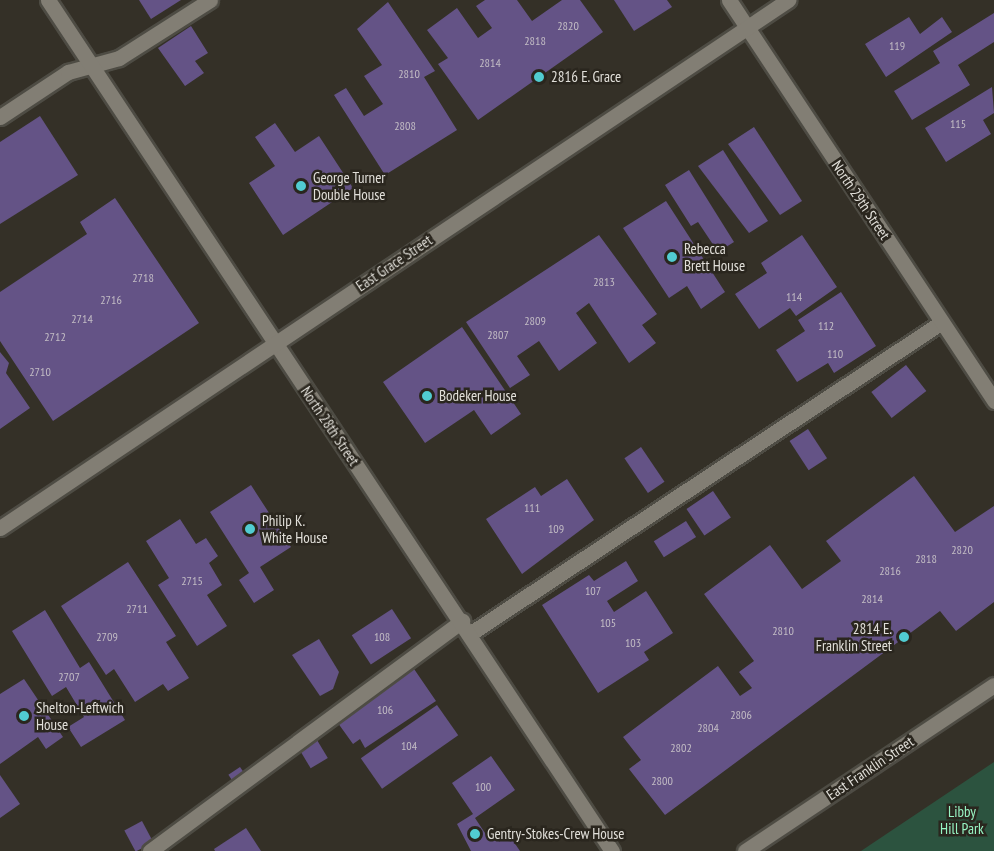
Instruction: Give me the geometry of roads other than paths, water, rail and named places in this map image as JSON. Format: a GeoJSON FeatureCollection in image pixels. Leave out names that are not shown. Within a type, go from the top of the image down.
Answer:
{"type":"FeatureCollection","features":[{"type":"Feature","properties":{"kind":"street","name":"North 28th Street"},"geometry":{"type":"LineString","coordinates":[[48,0],[273,344],[467,627],[612,851]]}},
{"type":"Feature","properties":{"kind":"street"},"geometry":{"type":"LineString","coordinates":[[0,117],[68,72],[119,58],[210,0]]}},
{"type":"Feature","properties":{"kind":"street","name":"North 29th Street"},"geometry":{"type":"LineString","coordinates":[[729,0],[994,401]]}},
{"type":"Feature","properties":{"kind":"street","name":"East Grace Street"},"geometry":{"type":"LineString","coordinates":[[0,528],[788,0]]}},
{"type":"Feature","properties":{"kind":"street"},"geometry":{"type":"LineString","coordinates":[[150,851],[467,627],[942,322]]}},
{"type":"Feature","properties":{"kind":"street","name":"East Franklin Street"},"geometry":{"type":"LineString","coordinates":[[746,851],[994,685]]}},
{"type":"Feature","properties":{"kind":"place","name":"2816 E. Grace"},"geometry":{"type":"Point","coordinates":[539,77]}},
{"type":"Feature","properties":{"kind":"place","name":"George Turner Double House"},"geometry":{"type":"Point","coordinates":[301,186]}},
{"type":"Feature","properties":{"kind":"place","name":"Rebecca Brett House"},"geometry":{"type":"Point","coordinates":[672,257]}},
{"type":"Feature","properties":{"kind":"place","name":"Bodeker House"},"geometry":{"type":"Point","coordinates":[427,396]}},
{"type":"Feature","properties":{"kind":"place","name":"Philip K. White House"},"geometry":{"type":"Point","coordinates":[250,529]}},
{"type":"Feature","properties":{"kind":"place","name":"2814 E. Franklin Street"},"geometry":{"type":"Point","coordinates":[904,637]}},
{"type":"Feature","properties":{"kind":"place","name":"Shelton-Leftwich House"},"geometry":{"type":"Point","coordinates":[24,716]}},
{"type":"Feature","properties":{"kind":"place","name":"Gentry-Stokes-Crew House"},"geometry":{"type":"Point","coordinates":[475,834]}},
{"type":"Feature","properties":{"kind":"park label","name":"Libby Hill Park"},"geometry":{"type":"Point","coordinates":[962,820]}}]}
